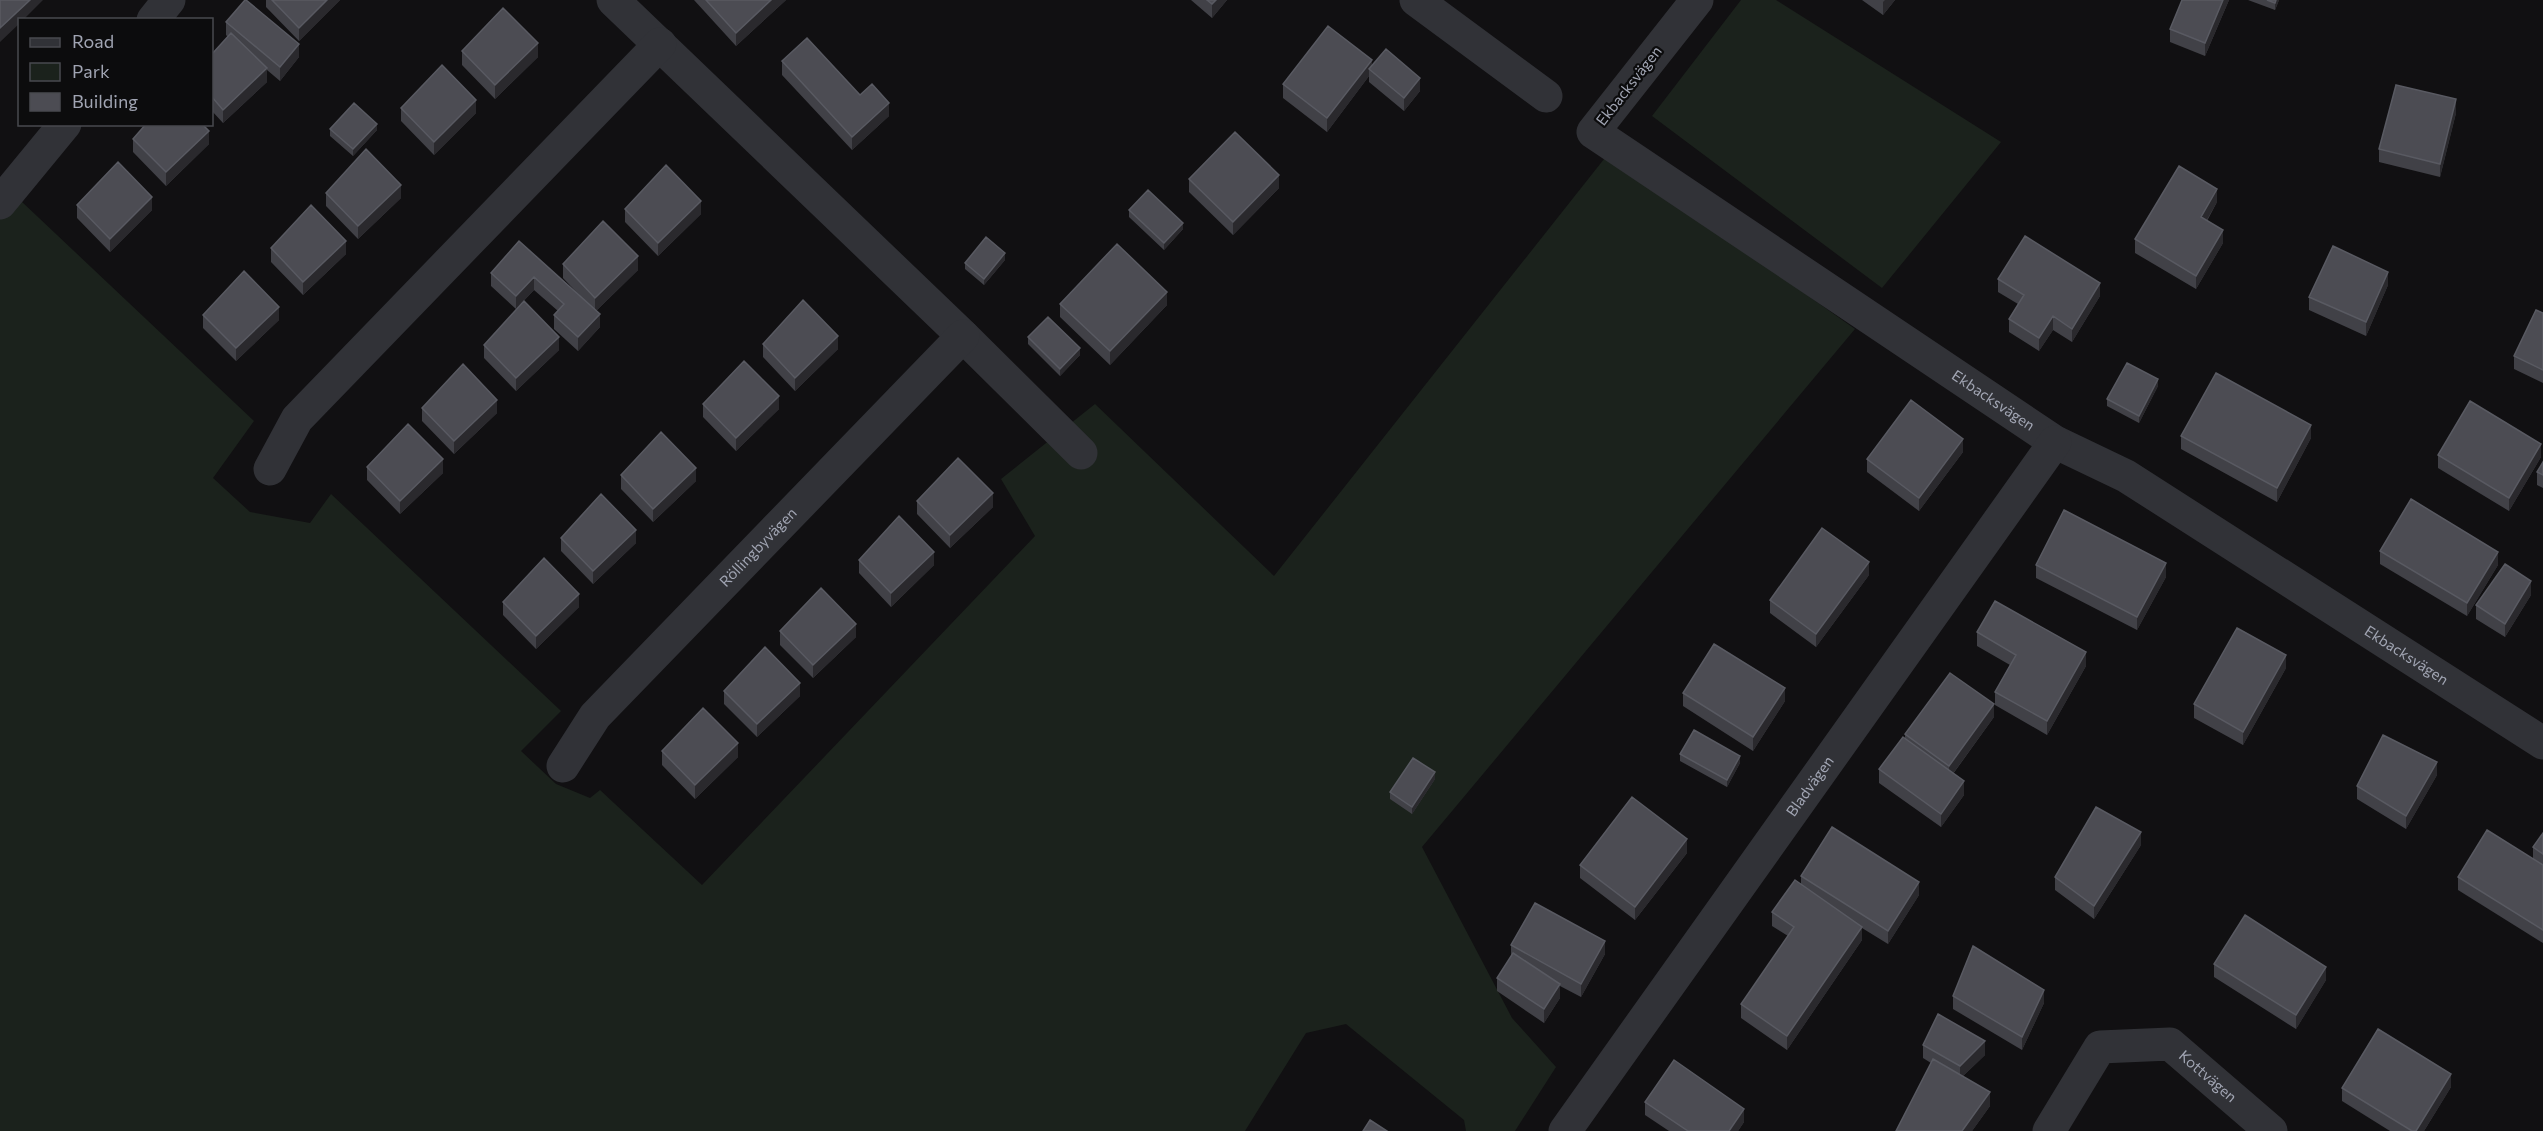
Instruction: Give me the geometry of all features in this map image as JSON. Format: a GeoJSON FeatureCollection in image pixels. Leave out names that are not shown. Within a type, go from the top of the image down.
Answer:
{"type":"FeatureCollection","features":[{"type":"Feature","properties":{"kind":"street"},"geometry":{"type":"LineString","coordinates":[[155,18],[169,0]]}},
{"type":"Feature","properties":{"kind":"street"},"geometry":{"type":"LineString","coordinates":[[613,0],[963,336],[1081,453]]}},
{"type":"Feature","properties":{"kind":"street"},"geometry":{"type":"LineString","coordinates":[[1416,0],[1546,96]]}},
{"type":"Feature","properties":{"kind":"street","name":"Ekbacksvägen"},"geometry":{"type":"LineString","coordinates":[[1697,0],[1593,132],[2055,442],[2126,476],[2543,743]]}},
{"type":"Feature","properties":{"kind":"street"},"geometry":{"type":"LineString","coordinates":[[270,469],[297,419],[660,44]]}},
{"type":"Feature","properties":{"kind":"street"},"geometry":{"type":"LineString","coordinates":[[0,203],[63,126]]}},
{"type":"Feature","properties":{"kind":"street","name":"Röllingbyvägen"},"geometry":{"type":"LineString","coordinates":[[563,766],[595,716],[963,336]]}},
{"type":"Feature","properties":{"kind":"street","name":"Bladvägen"},"geometry":{"type":"LineString","coordinates":[[1565,1131],[2055,442]]}},
{"type":"Feature","properties":{"kind":"street","name":"Kottvägen"},"geometry":{"type":"LineString","coordinates":[[2049,1131],[2100,1047],[2170,1044],[2271,1131]]}},
{"type":"Feature","properties":{"kind":"green space"},"geometry":{"type":"Polygon","coordinates":[[[1741,0],[1776,0],[2001,142],[1882,288],[1652,116],[1741,0]]]}},
{"type":"Feature","properties":{"kind":"green space"},"geometry":{"type":"Polygon","coordinates":[[[1608,154],[1855,329],[1422,847],[1512,1018],[1556,1067],[1515,1131],[1466,1131],[1464,1120],[1346,1024],[1306,1033],[1245,1131],[0,1131],[0,219],[21,201],[254,421],[213,478],[250,512],[310,523],[331,494],[561,711],[521,751],[556,784],[590,798],[600,790],[702,885],[1035,536],[1001,479],[1095,404],[1274,576],[1608,154]]]}},
{"type":"Feature","properties":{"kind":"building"},"geometry":{"type":"Polygon","coordinates":[[[0,0],[30,0],[0,28],[0,0]]]}},
{"type":"Feature","properties":{"kind":"building"},"geometry":{"type":"Polygon","coordinates":[[[245,0],[299,44],[280,67],[226,22],[245,0]]]}},
{"type":"Feature","properties":{"kind":"building"},"geometry":{"type":"Polygon","coordinates":[[[272,0],[327,0],[299,28],[272,0]]]}},
{"type":"Feature","properties":{"kind":"building"},"geometry":{"type":"Polygon","coordinates":[[[706,0],[771,0],[736,33],[706,0]]]}},
{"type":"Feature","properties":{"kind":"building"},"geometry":{"type":"Polygon","coordinates":[[[2182,0],[2223,0],[2205,43],[2170,29],[2182,0]]]}},
{"type":"Feature","properties":{"kind":"building"},"geometry":{"type":"Polygon","coordinates":[[[503,8],[538,43],[495,85],[462,51],[503,8]]]}},
{"type":"Feature","properties":{"kind":"building"},"geometry":{"type":"Polygon","coordinates":[[[1328,26],[1372,60],[1327,118],[1283,84],[1328,26]]]}},
{"type":"Feature","properties":{"kind":"building"},"geometry":{"type":"Polygon","coordinates":[[[231,33],[267,68],[223,110],[213,98],[213,53],[231,33]]]}},
{"type":"Feature","properties":{"kind":"building"},"geometry":{"type":"Polygon","coordinates":[[[807,38],[860,95],[872,84],[889,103],[852,137],[782,61],[807,38]]]}},
{"type":"Feature","properties":{"kind":"building"},"geometry":{"type":"Polygon","coordinates":[[[1386,49],[1420,78],[1404,98],[1369,69],[1386,49]]]}},
{"type":"Feature","properties":{"kind":"building"},"geometry":{"type":"Polygon","coordinates":[[[442,65],[476,100],[434,142],[401,108],[442,65]]]}},
{"type":"Feature","properties":{"kind":"building"},"geometry":{"type":"Polygon","coordinates":[[[2396,85],[2456,99],[2440,164],[2379,149],[2396,85]]]}},
{"type":"Feature","properties":{"kind":"building"},"geometry":{"type":"Polygon","coordinates":[[[354,103],[377,124],[353,149],[330,129],[354,103]]]}},
{"type":"Feature","properties":{"kind":"building"},"geometry":{"type":"Polygon","coordinates":[[[144,126],[204,126],[209,131],[166,172],[133,139],[144,126]]]}},
{"type":"Feature","properties":{"kind":"building"},"geometry":{"type":"Polygon","coordinates":[[[1235,132],[1279,175],[1233,222],[1189,179],[1235,132]]]}},
{"type":"Feature","properties":{"kind":"building"},"geometry":{"type":"Polygon","coordinates":[[[366,149],[401,185],[358,226],[326,193],[366,149]]]}},
{"type":"Feature","properties":{"kind":"building"},"geometry":{"type":"Polygon","coordinates":[[[118,162],[152,197],[110,239],[77,205],[118,162]]]}},
{"type":"Feature","properties":{"kind":"building"},"geometry":{"type":"Polygon","coordinates":[[[666,165],[701,201],[658,243],[625,209],[666,165]]]}},
{"type":"Feature","properties":{"kind":"building"},"geometry":{"type":"Polygon","coordinates":[[[2179,166],[2217,189],[2201,217],[2223,230],[2196,276],[2135,239],[2179,166]]]}},
{"type":"Feature","properties":{"kind":"building"},"geometry":{"type":"Polygon","coordinates":[[[1148,190],[1183,223],[1164,243],[1129,210],[1148,190]]]}},
{"type":"Feature","properties":{"kind":"building"},"geometry":{"type":"Polygon","coordinates":[[[311,205],[346,241],[303,282],[271,248],[311,205]]]}},
{"type":"Feature","properties":{"kind":"building"},"geometry":{"type":"Polygon","coordinates":[[[603,221],[638,256],[595,298],[563,264],[603,221]]]}},
{"type":"Feature","properties":{"kind":"building"},"geometry":{"type":"Polygon","coordinates":[[[2025,236],[2100,283],[2072,329],[2053,316],[2039,338],[2009,319],[2024,295],[1998,279],[2025,236]]]}},
{"type":"Feature","properties":{"kind":"building"},"geometry":{"type":"Polygon","coordinates":[[[986,237],[1005,253],[984,279],[965,263],[986,237]]]}},
{"type":"Feature","properties":{"kind":"building"},"geometry":{"type":"Polygon","coordinates":[[[519,241],[600,314],[578,337],[554,315],[564,304],[534,277],[516,296],[491,273],[519,241]]]}},
{"type":"Feature","properties":{"kind":"building"},"geometry":{"type":"Polygon","coordinates":[[[1117,244],[1167,292],[1110,351],[1060,304],[1117,244]]]}},
{"type":"Feature","properties":{"kind":"building"},"geometry":{"type":"Polygon","coordinates":[[[2333,246],[2388,272],[2366,322],[2309,297],[2333,246]]]}},
{"type":"Feature","properties":{"kind":"building"},"geometry":{"type":"Polygon","coordinates":[[[244,271],[279,307],[236,348],[203,315],[244,271]]]}},
{"type":"Feature","properties":{"kind":"building"},"geometry":{"type":"Polygon","coordinates":[[[803,300],[838,336],[795,378],[763,344],[803,300]]]}},
{"type":"Feature","properties":{"kind":"building"},"geometry":{"type":"Polygon","coordinates":[[[524,301],[559,337],[516,378],[484,345],[524,301]]]}},
{"type":"Feature","properties":{"kind":"building"},"geometry":{"type":"Polygon","coordinates":[[[2536,310],[2543,313],[2543,370],[2514,356],[2536,310]]]}},
{"type":"Feature","properties":{"kind":"building"},"geometry":{"type":"Polygon","coordinates":[[[1048,317],[1080,348],[1060,369],[1028,337],[1048,317]]]}},
{"type":"Feature","properties":{"kind":"building"},"geometry":{"type":"Polygon","coordinates":[[[744,361],[779,396],[736,438],[703,404],[744,361]]]}},
{"type":"Feature","properties":{"kind":"building"},"geometry":{"type":"Polygon","coordinates":[[[2127,363],[2158,379],[2139,416],[2107,399],[2127,363]]]}},
{"type":"Feature","properties":{"kind":"building"},"geometry":{"type":"Polygon","coordinates":[[[463,364],[497,400],[454,441],[422,408],[463,364]]]}},
{"type":"Feature","properties":{"kind":"building"},"geometry":{"type":"Polygon","coordinates":[[[2216,373],[2311,425],[2277,488],[2181,436],[2216,373]]]}},
{"type":"Feature","properties":{"kind":"building"},"geometry":{"type":"Polygon","coordinates":[[[1911,400],[1963,439],[1919,498],[1867,459],[1911,400]]]}},
{"type":"Feature","properties":{"kind":"building"},"geometry":{"type":"Polygon","coordinates":[[[2470,401],[2541,444],[2509,498],[2438,455],[2470,401]]]}},
{"type":"Feature","properties":{"kind":"building"},"geometry":{"type":"Polygon","coordinates":[[[408,424],[443,459],[400,501],[367,467],[408,424]]]}},
{"type":"Feature","properties":{"kind":"building"},"geometry":{"type":"Polygon","coordinates":[[[661,432],[696,468],[653,509],[621,475],[661,432]]]}},
{"type":"Feature","properties":{"kind":"building"},"geometry":{"type":"Polygon","coordinates":[[[958,458],[993,493],[950,535],[917,501],[958,458]]]}},
{"type":"Feature","properties":{"kind":"building"},"geometry":{"type":"Polygon","coordinates":[[[2543,462],[2543,475],[2537,472],[2543,462]]]}},
{"type":"Feature","properties":{"kind":"building"},"geometry":{"type":"Polygon","coordinates":[[[601,494],[636,530],[593,571],[561,538],[601,494]]]}},
{"type":"Feature","properties":{"kind":"building"},"geometry":{"type":"Polygon","coordinates":[[[2411,499],[2498,552],[2467,603],[2380,551],[2411,499]]]}},
{"type":"Feature","properties":{"kind":"building"},"geometry":{"type":"Polygon","coordinates":[[[2064,510],[2166,563],[2137,617],[2036,565],[2064,510]]]}},
{"type":"Feature","properties":{"kind":"building"},"geometry":{"type":"Polygon","coordinates":[[[899,516],[934,552],[891,593],[859,560],[899,516]]]}},
{"type":"Feature","properties":{"kind":"building"},"geometry":{"type":"Polygon","coordinates":[[[1822,528],[1869,562],[1816,634],[1770,600],[1822,528]]]}},
{"type":"Feature","properties":{"kind":"building"},"geometry":{"type":"Polygon","coordinates":[[[544,558],[579,594],[536,636],[503,602],[544,558]]]}},
{"type":"Feature","properties":{"kind":"building"},"geometry":{"type":"Polygon","coordinates":[[[2505,564],[2531,581],[2505,624],[2476,605],[2505,564]]]}},
{"type":"Feature","properties":{"kind":"building"},"geometry":{"type":"Polygon","coordinates":[[[821,588],[856,624],[813,665],[780,631],[821,588]]]}},
{"type":"Feature","properties":{"kind":"building"},"geometry":{"type":"Polygon","coordinates":[[[1995,601],[2086,652],[2047,721],[1995,692],[2016,655],[1977,632],[1995,601]]]}},
{"type":"Feature","properties":{"kind":"building"},"geometry":{"type":"Polygon","coordinates":[[[2237,628],[2286,655],[2243,732],[2194,704],[2237,628]]]}},
{"type":"Feature","properties":{"kind":"building"},"geometry":{"type":"Polygon","coordinates":[[[1714,644],[1785,688],[1753,737],[1683,693],[1714,644]]]}},
{"type":"Feature","properties":{"kind":"building"},"geometry":{"type":"Polygon","coordinates":[[[765,647],[800,683],[757,724],[724,691],[765,647]]]}},
{"type":"Feature","properties":{"kind":"building"},"geometry":{"type":"Polygon","coordinates":[[[1950,673],[1994,704],[1949,766],[1905,734],[1950,673]]]}},
{"type":"Feature","properties":{"kind":"building"},"geometry":{"type":"Polygon","coordinates":[[[703,708],[738,743],[695,785],[662,751],[703,708]]]}},
{"type":"Feature","properties":{"kind":"building"},"geometry":{"type":"Polygon","coordinates":[[[1694,730],[1740,756],[1727,780],[1680,754],[1694,730]]]}},
{"type":"Feature","properties":{"kind":"building"},"geometry":{"type":"Polygon","coordinates":[[[2383,735],[2437,762],[2406,816],[2357,786],[2383,735]]]}},
{"type":"Feature","properties":{"kind":"building"},"geometry":{"type":"Polygon","coordinates":[[[1903,737],[1964,781],[1941,814],[1879,769],[1903,737]]]}},
{"type":"Feature","properties":{"kind":"building"},"geometry":{"type":"Polygon","coordinates":[[[1413,758],[1435,772],[1412,807],[1390,792],[1413,758]]]}},
{"type":"Feature","properties":{"kind":"building"},"geometry":{"type":"Polygon","coordinates":[[[1632,797],[1687,839],[1635,907],[1580,865],[1632,797]]]}},
{"type":"Feature","properties":{"kind":"building"},"geometry":{"type":"Polygon","coordinates":[[[2096,807],[2141,832],[2094,906],[2055,877],[2096,807]]]}},
{"type":"Feature","properties":{"kind":"building"},"geometry":{"type":"Polygon","coordinates":[[[1832,827],[1919,882],[1888,931],[1801,876],[1832,827]]]}},
{"type":"Feature","properties":{"kind":"building"},"geometry":{"type":"Polygon","coordinates":[[[2487,830],[2543,865],[2543,930],[2458,877],[2487,830]]]}},
{"type":"Feature","properties":{"kind":"building"},"geometry":{"type":"Polygon","coordinates":[[[2543,833],[2543,854],[2533,847],[2543,833]]]}},
{"type":"Feature","properties":{"kind":"building"},"geometry":{"type":"Polygon","coordinates":[[[1795,880],[1862,927],[1787,1036],[1741,1004],[1794,927],[1772,912],[1795,880]]]}},
{"type":"Feature","properties":{"kind":"building"},"geometry":{"type":"Polygon","coordinates":[[[1535,903],[1605,941],[1581,984],[1511,945],[1535,903]]]}},
{"type":"Feature","properties":{"kind":"building"},"geometry":{"type":"Polygon","coordinates":[[[2245,915],[2326,967],[2296,1015],[2214,964],[2245,915]]]}},
{"type":"Feature","properties":{"kind":"building"},"geometry":{"type":"Polygon","coordinates":[[[1973,946],[2044,990],[2022,1037],[1953,996],[1973,946]]]}},
{"type":"Feature","properties":{"kind":"building"},"geometry":{"type":"Polygon","coordinates":[[[1513,953],[1560,984],[1544,1009],[1497,978],[1513,953]]]}},
{"type":"Feature","properties":{"kind":"building"},"geometry":{"type":"Polygon","coordinates":[[[1938,1014],[1985,1041],[1960,1066],[1923,1045],[1938,1014]]]}},
{"type":"Feature","properties":{"kind":"building"},"geometry":{"type":"Polygon","coordinates":[[[2378,1029],[2451,1074],[2416,1131],[2412,1131],[2342,1088],[2378,1029]]]}},
{"type":"Feature","properties":{"kind":"building"},"geometry":{"type":"Polygon","coordinates":[[[1933,1059],[1990,1092],[1962,1131],[1896,1131],[1933,1059]]]}},
{"type":"Feature","properties":{"kind":"building"},"geometry":{"type":"Polygon","coordinates":[[[1674,1060],[1744,1109],[1729,1131],[1688,1131],[1645,1102],[1674,1060]]]}},
{"type":"Feature","properties":{"kind":"building"},"geometry":{"type":"Polygon","coordinates":[[[1370,1120],[1387,1131],[1363,1131],[1370,1120]]]}}]}
